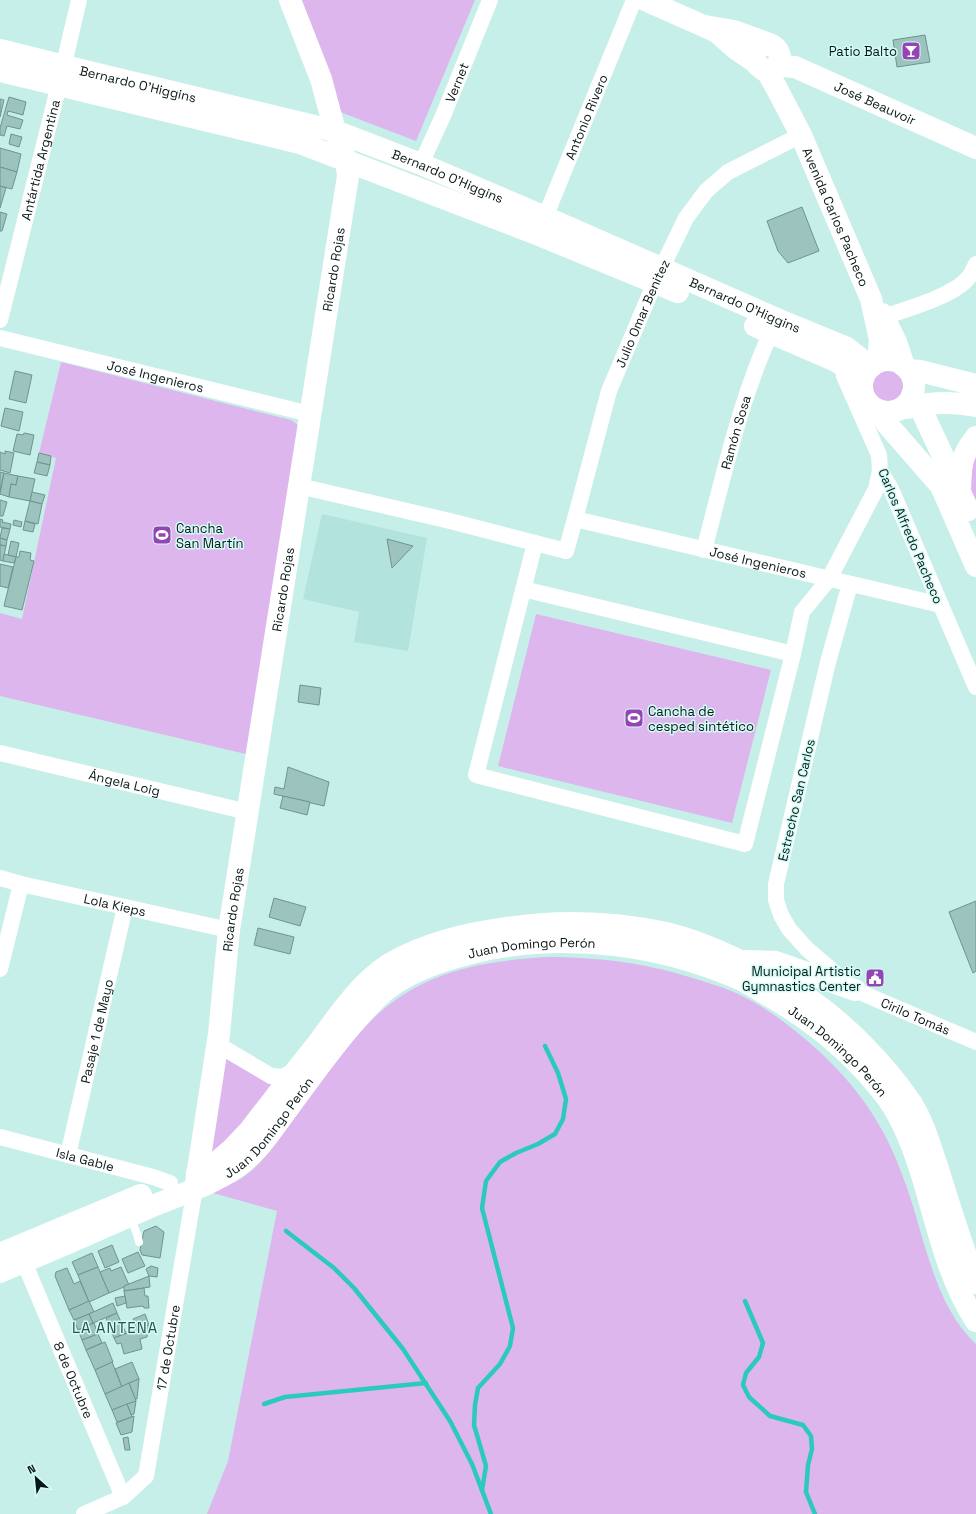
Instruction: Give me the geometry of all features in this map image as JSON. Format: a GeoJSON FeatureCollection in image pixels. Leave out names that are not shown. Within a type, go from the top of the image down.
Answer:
{"type":"FeatureCollection","features":[{"type":"Feature","properties":{"kind":"main road","name":"Ricardo Rojas"},"geometry":{"type":"LineString","coordinates":[[196,1180],[219,1034],[229,930],[348,176],[346,160],[335,130],[321,79],[290,0]]}},
{"type":"Feature","properties":{"kind":"main road","name":"José Beauvoir"},"geometry":{"type":"LineString","coordinates":[[645,0],[705,26],[734,31],[772,59],[976,134]]}},
{"type":"Feature","properties":{"kind":"main road","name":"Bernardo O'Higgins"},"geometry":{"type":"LineString","coordinates":[[0,50],[62,76],[300,143],[542,226]]}},
{"type":"Feature","properties":{"kind":"main road","name":"José Beauvoir"},"geometry":{"type":"LineString","coordinates":[[772,59],[795,67],[976,148]]}},
{"type":"Feature","properties":{"kind":"main road"},"geometry":{"type":"LineString","coordinates":[[772,59],[794,104],[802,135]]}},
{"type":"Feature","properties":{"kind":"main road","name":"Bernardo O'Higgins"},"geometry":{"type":"LineString","coordinates":[[0,71],[62,76],[335,130],[421,164],[542,226],[774,326],[838,362],[851,372],[873,407]]}},
{"type":"Feature","properties":{"kind":"main road","name":"Avenida Carlos Pacheco"},"geometry":{"type":"LineString","coordinates":[[802,135],[871,299],[880,340],[875,364],[866,373],[863,381],[873,407]]}},
{"type":"Feature","properties":{"kind":"main road","name":"Avenida Carlos Pacheco"},"geometry":{"type":"LineString","coordinates":[[871,299],[884,317],[896,342],[906,368],[912,377],[916,400],[960,492],[974,517]]}},
{"type":"Feature","properties":{"kind":"main road","name":"Bernardo O'Higgins"},"geometry":{"type":"LineString","coordinates":[[774,326],[847,348],[875,364]]}},
{"type":"Feature","properties":{"kind":"main road"},"geometry":{"type":"LineString","coordinates":[[875,364],[886,360],[895,361],[906,368],[976,385]]}},
{"type":"Feature","properties":{"kind":"main road"},"geometry":{"type":"LineString","coordinates":[[873,407],[916,400],[961,403],[976,406]]}},
{"type":"Feature","properties":{"kind":"main road"},"geometry":{"type":"LineString","coordinates":[[873,407],[941,486],[976,566]]}},
{"type":"Feature","properties":{"kind":"main road"},"geometry":{"type":"LineString","coordinates":[[960,492],[961,470],[964,455],[976,437]]}},
{"type":"Feature","properties":{"kind":"main road","name":"Juan Domingo Perón"},"geometry":{"type":"LineString","coordinates":[[0,1272],[129,1216],[196,1180],[232,1149],[250,1130],[346,1005],[365,984],[387,966],[410,953],[475,932],[528,925],[567,923],[615,925],[668,934],[704,944],[741,961],[803,995],[830,1014],[867,1049],[889,1074],[911,1103],[920,1118],[927,1134],[976,1283]]}},
{"type":"Feature","properties":{"kind":"main road","name":"Juan Domingo Perón"},"geometry":{"type":"LineString","coordinates":[[0,1254],[170,1183],[196,1180],[236,1168],[252,1155],[264,1141],[326,1055],[372,1002],[389,987],[409,975],[448,959],[510,945],[590,942],[637,948],[700,964],[739,979],[798,1013],[820,1029],[855,1062],[888,1099],[909,1137],[948,1262],[968,1310],[976,1321]]}},
{"type":"Feature","properties":{"kind":"main road"},"geometry":{"type":"LineString","coordinates":[[741,961],[776,962],[855,990]]}},
{"type":"Feature","properties":{"kind":"street","name":"Antártida Argentina"},"geometry":{"type":"LineString","coordinates":[[0,320],[62,76],[79,0]]}},
{"type":"Feature","properties":{"kind":"street","name":"Vernet"},"geometry":{"type":"LineString","coordinates":[[421,164],[443,116],[490,0]]}},
{"type":"Feature","properties":{"kind":"street","name":"Antonio Rivero"},"geometry":{"type":"LineString","coordinates":[[542,226],[634,0]]}},
{"type":"Feature","properties":{"kind":"street","name":"Julio Omar Benitez"},"geometry":{"type":"LineString","coordinates":[[535,543],[566,551],[609,391],[658,275],[686,218],[706,191],[728,172],[802,135]]}},
{"type":"Feature","properties":{"kind":"street"},"geometry":{"type":"LineString","coordinates":[[884,317],[916,306],[958,287],[968,278],[976,264]]}},
{"type":"Feature","properties":{"kind":"street","name":"Ramón Sosa"},"geometry":{"type":"LineString","coordinates":[[704,550],[742,411],[757,364],[774,326]]}},
{"type":"Feature","properties":{"kind":"street","name":"José Ingenieros"},"geometry":{"type":"LineString","coordinates":[[0,338],[310,414]]}},
{"type":"Feature","properties":{"kind":"street","name":"Carlos Alfredo Pacheco"},"geometry":{"type":"LineString","coordinates":[[838,362],[873,407],[880,471],[891,489],[976,687]]}},
{"type":"Feature","properties":{"kind":"street"},"geometry":{"type":"LineString","coordinates":[[299,486],[450,521],[535,543],[476,775],[745,844],[793,654],[802,612],[829,579],[876,489],[880,471]]}},
{"type":"Feature","properties":{"kind":"street","name":"José Ingenieros"},"geometry":{"type":"LineString","coordinates":[[575,519],[941,605]]}},
{"type":"Feature","properties":{"kind":"street","name":"Estrecho San Carlos"},"geometry":{"type":"LineString","coordinates":[[850,584],[827,670],[776,884],[776,900],[781,915],[789,929],[807,948],[855,990]]}},
{"type":"Feature","properties":{"kind":"street"},"geometry":{"type":"LineString","coordinates":[[523,589],[793,654]]}},
{"type":"Feature","properties":{"kind":"street","name":"Ángela Loig"},"geometry":{"type":"LineString","coordinates":[[0,753],[248,812]]}},
{"type":"Feature","properties":{"kind":"street","name":"Lola Kieps"},"geometry":{"type":"LineString","coordinates":[[0,878],[21,884],[229,930]]}},
{"type":"Feature","properties":{"kind":"street"},"geometry":{"type":"LineString","coordinates":[[0,969],[21,884]]}},
{"type":"Feature","properties":{"kind":"street","name":"Pasaje 1 de Mayo"},"geometry":{"type":"LineString","coordinates":[[68,1155],[125,907]]}},
{"type":"Feature","properties":{"kind":"street","name":"Cirilo Tomás"},"geometry":{"type":"LineString","coordinates":[[855,990],[976,1042]]}},
{"type":"Feature","properties":{"kind":"street"},"geometry":{"type":"LineString","coordinates":[[219,1034],[222,1048],[271,1076],[283,1077],[297,1069]]}},
{"type":"Feature","properties":{"kind":"street","name":"Isla Gable"},"geometry":{"type":"LineString","coordinates":[[0,1137],[153,1176],[170,1183]]}},
{"type":"Feature","properties":{"kind":"street","name":"17 de Octubre"},"geometry":{"type":"LineString","coordinates":[[84,1514],[123,1497],[146,1476],[196,1180]]}},
{"type":"Feature","properties":{"kind":"street","name":"8 de Octubre"},"geometry":{"type":"LineString","coordinates":[[24,1262],[123,1497]]}},
{"type":"Feature","properties":{"kind":"lane"},"geometry":{"type":"LineString","coordinates":[[129,1216],[138,1234],[139,1242]]}},
{"type":"Feature","properties":{"kind":"shaded area"},"geometry":{"type":"Polygon","coordinates":[[[300,0],[475,0],[416,141],[340,112],[300,0]]]}},
{"type":"Feature","properties":{"kind":"shaded area","name":"Cancha San Martín"},"geometry":{"type":"Polygon","coordinates":[[[61,362],[291,420],[298,425],[250,755],[0,696],[0,613],[22,619],[56,458],[39,453],[61,362]]]}},
{"type":"Feature","properties":{"kind":"shaded area"},"geometry":{"type":"Polygon","coordinates":[[[888,367],[901,373],[907,386],[901,399],[888,405],[875,399],[869,386],[875,373],[888,367]]]}},
{"type":"Feature","properties":{"kind":"shaded area"},"geometry":{"type":"Polygon","coordinates":[[[976,446],[976,500],[973,497],[967,483],[976,446]]]}},
{"type":"Feature","properties":{"kind":"shaded area"},"geometry":{"type":"Polygon","coordinates":[[[322,514],[427,538],[408,651],[354,642],[359,612],[303,599],[322,514]]]}},
{"type":"Feature","properties":{"kind":"shaded area","name":"Cancha de cesped sintético"},"geometry":{"type":"Polygon","coordinates":[[[536,614],[771,670],[732,823],[498,766],[536,614]]]}},
{"type":"Feature","properties":{"kind":"shaded area"},"geometry":{"type":"Polygon","coordinates":[[[545,957],[585,958],[642,965],[680,974],[738,994],[769,1011],[804,1038],[836,1068],[861,1098],[882,1130],[899,1165],[940,1291],[962,1328],[976,1344],[976,1514],[207,1514],[228,1461],[277,1211],[195,1188],[211,1188],[227,1185],[237,1181],[252,1170],[272,1148],[342,1053],[388,1005],[406,993],[438,977],[473,966],[509,960],[545,957]]]}},
{"type":"Feature","properties":{"kind":"shaded area"},"geometry":{"type":"Polygon","coordinates":[[[226,1055],[271,1084],[260,1101],[229,1141],[211,1153],[226,1055]]]}},
{"type":"Feature","properties":{"kind":"building","name":"Patio Balto"},"geometry":{"type":"Polygon","coordinates":[[[925,35],[930,62],[897,67],[893,40],[925,35]]]}},
{"type":"Feature","properties":{"kind":"building"},"geometry":{"type":"Polygon","coordinates":[[[9,97],[26,102],[23,115],[8,111],[7,115],[23,120],[20,129],[7,126],[4,136],[0,135],[0,128],[9,97]]]}},
{"type":"Feature","properties":{"kind":"building"},"geometry":{"type":"Polygon","coordinates":[[[0,99],[4,100],[0,117],[0,99]]]}},
{"type":"Feature","properties":{"kind":"building"},"geometry":{"type":"Polygon","coordinates":[[[11,134],[22,137],[19,147],[9,144],[11,134]]]}},
{"type":"Feature","properties":{"kind":"building"},"geometry":{"type":"Polygon","coordinates":[[[0,148],[21,154],[17,172],[0,167],[0,148]]]}},
{"type":"Feature","properties":{"kind":"building"},"geometry":{"type":"Polygon","coordinates":[[[0,167],[17,172],[12,189],[0,186],[0,167]]]}},
{"type":"Feature","properties":{"kind":"building"},"geometry":{"type":"Polygon","coordinates":[[[0,186],[6,188],[0,208],[0,186]]]}},
{"type":"Feature","properties":{"kind":"building"},"geometry":{"type":"Polygon","coordinates":[[[802,207],[819,251],[788,263],[778,251],[767,221],[802,207]]]}},
{"type":"Feature","properties":{"kind":"building"},"geometry":{"type":"Polygon","coordinates":[[[0,212],[7,214],[2,231],[0,231],[0,212]]]}},
{"type":"Feature","properties":{"kind":"building"},"geometry":{"type":"Polygon","coordinates":[[[15,371],[32,375],[26,403],[9,399],[15,371]]]}},
{"type":"Feature","properties":{"kind":"building"},"geometry":{"type":"Polygon","coordinates":[[[5,408],[23,412],[19,431],[1,426],[5,408]]]}},
{"type":"Feature","properties":{"kind":"building"},"geometry":{"type":"Polygon","coordinates":[[[24,433],[34,435],[30,455],[13,451],[17,434],[23,435],[24,433]]]}},
{"type":"Feature","properties":{"kind":"building"},"geometry":{"type":"Polygon","coordinates":[[[5,451],[14,453],[10,473],[0,470],[0,452],[5,454],[5,451]]]}},
{"type":"Feature","properties":{"kind":"building"},"geometry":{"type":"Polygon","coordinates":[[[39,453],[51,456],[50,465],[37,462],[39,453]]]}},
{"type":"Feature","properties":{"kind":"building"},"geometry":{"type":"Polygon","coordinates":[[[37,462],[50,465],[47,476],[34,473],[37,462]]]}},
{"type":"Feature","properties":{"kind":"building"},"geometry":{"type":"Polygon","coordinates":[[[0,472],[4,473],[0,492],[0,472]]]}},
{"type":"Feature","properties":{"kind":"building"},"geometry":{"type":"Polygon","coordinates":[[[4,473],[18,476],[16,485],[11,484],[9,497],[0,494],[4,473]]]}},
{"type":"Feature","properties":{"kind":"building"},"geometry":{"type":"Polygon","coordinates":[[[18,476],[35,479],[30,501],[9,497],[11,484],[16,485],[18,476]]]}},
{"type":"Feature","properties":{"kind":"building"},"geometry":{"type":"Polygon","coordinates":[[[32,492],[45,495],[42,504],[30,501],[32,492]]]}},
{"type":"Feature","properties":{"kind":"building"},"geometry":{"type":"Polygon","coordinates":[[[0,500],[7,502],[3,516],[0,516],[0,500]]]}},
{"type":"Feature","properties":{"kind":"building"},"geometry":{"type":"Polygon","coordinates":[[[30,501],[42,504],[38,524],[25,521],[30,501]]]}},
{"type":"Feature","properties":{"kind":"building"},"geometry":{"type":"Polygon","coordinates":[[[0,519],[3,520],[2,522],[11,524],[10,529],[0,527],[0,519]]]}},
{"type":"Feature","properties":{"kind":"building"},"geometry":{"type":"Polygon","coordinates":[[[14,520],[22,522],[21,527],[13,525],[14,520]]]}},
{"type":"Feature","properties":{"kind":"building"},"geometry":{"type":"Polygon","coordinates":[[[25,521],[35,524],[33,532],[23,530],[25,521]]]}},
{"type":"Feature","properties":{"kind":"building"},"geometry":{"type":"Polygon","coordinates":[[[2,528],[10,529],[7,540],[0,538],[2,528]]]}},
{"type":"Feature","properties":{"kind":"building"},"geometry":{"type":"Polygon","coordinates":[[[0,538],[7,540],[6,546],[0,545],[0,538]]]}},
{"type":"Feature","properties":{"kind":"building"},"geometry":{"type":"Polygon","coordinates":[[[387,539],[413,546],[392,568],[387,539]]]}},
{"type":"Feature","properties":{"kind":"building"},"geometry":{"type":"Polygon","coordinates":[[[11,541],[19,543],[16,557],[8,555],[11,541]]]}},
{"type":"Feature","properties":{"kind":"building"},"geometry":{"type":"Polygon","coordinates":[[[0,545],[6,546],[3,561],[0,560],[0,545]]]}},
{"type":"Feature","properties":{"kind":"building"},"geometry":{"type":"Polygon","coordinates":[[[20,551],[31,553],[30,560],[34,561],[22,610],[4,606],[16,557],[19,557],[20,551]]]}},
{"type":"Feature","properties":{"kind":"building"},"geometry":{"type":"Polygon","coordinates":[[[4,554],[16,557],[14,563],[3,561],[4,554]]]}},
{"type":"Feature","properties":{"kind":"building"},"geometry":{"type":"Polygon","coordinates":[[[0,564],[13,567],[8,588],[0,586],[0,564]]]}},
{"type":"Feature","properties":{"kind":"building"},"geometry":{"type":"Polygon","coordinates":[[[300,685],[321,688],[319,705],[298,702],[300,685]]]}},
{"type":"Feature","properties":{"kind":"building"},"geometry":{"type":"Polygon","coordinates":[[[288,767],[329,782],[324,806],[274,794],[275,787],[284,789],[288,767]]]}},
{"type":"Feature","properties":{"kind":"building"},"geometry":{"type":"Polygon","coordinates":[[[283,796],[310,802],[307,815],[280,808],[283,796]]]}},
{"type":"Feature","properties":{"kind":"building"},"geometry":{"type":"Polygon","coordinates":[[[274,898],[306,907],[300,926],[269,917],[274,898]]]}},
{"type":"Feature","properties":{"kind":"building"},"geometry":{"type":"Polygon","coordinates":[[[976,901],[976,971],[973,973],[949,912],[976,901]]]}},
{"type":"Feature","properties":{"kind":"building"},"geometry":{"type":"Polygon","coordinates":[[[258,928],[294,937],[290,954],[254,945],[258,928]]]}},
{"type":"Feature","properties":{"kind":"building"},"geometry":{"type":"Polygon","coordinates":[[[156,1226],[164,1232],[160,1258],[142,1255],[140,1250],[144,1231],[156,1226]]]}},
{"type":"Feature","properties":{"kind":"building"},"geometry":{"type":"Polygon","coordinates":[[[112,1245],[119,1262],[105,1268],[98,1251],[112,1245]]]}},
{"type":"Feature","properties":{"kind":"building"},"geometry":{"type":"Polygon","coordinates":[[[138,1252],[145,1266],[128,1273],[122,1259],[138,1252]]]}},
{"type":"Feature","properties":{"kind":"building"},"geometry":{"type":"Polygon","coordinates":[[[92,1253],[98,1267],[78,1275],[72,1262],[92,1253]]]}},
{"type":"Feature","properties":{"kind":"building"},"geometry":{"type":"Polygon","coordinates":[[[151,1266],[158,1268],[157,1277],[149,1276],[146,1269],[151,1266]]]}},
{"type":"Feature","properties":{"kind":"building"},"geometry":{"type":"Polygon","coordinates":[[[98,1267],[109,1293],[89,1302],[78,1275],[98,1267]]]}},
{"type":"Feature","properties":{"kind":"building"},"geometry":{"type":"Polygon","coordinates":[[[121,1267],[129,1285],[109,1293],[100,1272],[110,1268],[111,1271],[121,1267]]]}},
{"type":"Feature","properties":{"kind":"building"},"geometry":{"type":"Polygon","coordinates":[[[67,1268],[74,1284],[80,1281],[89,1302],[69,1310],[55,1276],[56,1272],[67,1268]]]}},
{"type":"Feature","properties":{"kind":"building"},"geometry":{"type":"Polygon","coordinates":[[[149,1276],[150,1287],[124,1291],[124,1286],[149,1276]]]}},
{"type":"Feature","properties":{"kind":"building"},"geometry":{"type":"Polygon","coordinates":[[[144,1288],[145,1296],[148,1296],[149,1308],[144,1308],[143,1306],[127,1308],[124,1291],[144,1288]]]}},
{"type":"Feature","properties":{"kind":"building"},"geometry":{"type":"Polygon","coordinates":[[[125,1296],[126,1303],[117,1306],[115,1298],[125,1296]]]}},
{"type":"Feature","properties":{"kind":"building"},"geometry":{"type":"Polygon","coordinates":[[[89,1301],[94,1312],[74,1320],[69,1310],[89,1301]]]}},
{"type":"Feature","properties":{"kind":"building"},"geometry":{"type":"Polygon","coordinates":[[[113,1303],[117,1313],[93,1323],[89,1314],[113,1303]]]}},
{"type":"Feature","properties":{"kind":"building"},"geometry":{"type":"Polygon","coordinates":[[[117,1313],[126,1333],[114,1338],[106,1318],[117,1313]]]}},
{"type":"Feature","properties":{"kind":"building"},"geometry":{"type":"Polygon","coordinates":[[[89,1314],[93,1323],[78,1330],[74,1320],[89,1314]]]}},
{"type":"Feature","properties":{"kind":"building"},"geometry":{"type":"Polygon","coordinates":[[[145,1314],[149,1325],[137,1329],[133,1319],[145,1314]]]}},
{"type":"Feature","properties":{"kind":"building"},"geometry":{"type":"Polygon","coordinates":[[[94,1323],[98,1334],[82,1340],[78,1330],[94,1323]]]}},
{"type":"Feature","properties":{"kind":"building"},"geometry":{"type":"Polygon","coordinates":[[[149,1325],[147,1337],[140,1339],[142,1349],[124,1354],[121,1343],[117,1344],[114,1338],[149,1325]]]}},
{"type":"Feature","properties":{"kind":"building"},"geometry":{"type":"Polygon","coordinates":[[[98,1334],[102,1343],[86,1350],[82,1340],[98,1334]]]}},
{"type":"Feature","properties":{"kind":"building"},"geometry":{"type":"Polygon","coordinates":[[[105,1342],[113,1362],[95,1370],[86,1350],[105,1342]]]}},
{"type":"Feature","properties":{"kind":"building"},"geometry":{"type":"Polygon","coordinates":[[[112,1362],[122,1387],[105,1394],[95,1370],[112,1362]]]}},
{"type":"Feature","properties":{"kind":"building"},"geometry":{"type":"Polygon","coordinates":[[[132,1362],[139,1379],[122,1387],[115,1369],[132,1362]]]}},
{"type":"Feature","properties":{"kind":"building"},"geometry":{"type":"Polygon","coordinates":[[[139,1379],[137,1399],[135,1399],[129,1383],[139,1379]]]}},
{"type":"Feature","properties":{"kind":"building"},"geometry":{"type":"Polygon","coordinates":[[[129,1383],[136,1401],[112,1410],[105,1394],[129,1383]]]}},
{"type":"Feature","properties":{"kind":"building"},"geometry":{"type":"Polygon","coordinates":[[[136,1401],[134,1414],[131,1415],[127,1404],[136,1401]]]}},
{"type":"Feature","properties":{"kind":"building"},"geometry":{"type":"Polygon","coordinates":[[[127,1404],[132,1417],[117,1422],[112,1410],[127,1404]]]}},
{"type":"Feature","properties":{"kind":"building"},"geometry":{"type":"Polygon","coordinates":[[[134,1416],[132,1432],[121,1435],[116,1423],[134,1416]]]}},
{"type":"Feature","properties":{"kind":"building"},"geometry":{"type":"Polygon","coordinates":[[[128,1437],[130,1450],[125,1450],[123,1438],[128,1437]]]}},
{"type":"Feature","properties":{"kind":"waterway"},"geometry":{"type":"LineString","coordinates":[[482,1490],[486,1466],[474,1425],[478,1388],[500,1364],[510,1346],[513,1328],[482,1208],[486,1181],[500,1162],[555,1134],[563,1119],[566,1099],[558,1073],[545,1046]]}},
{"type":"Feature","properties":{"kind":"waterway"},"geometry":{"type":"LineString","coordinates":[[286,1231],[334,1268],[354,1288],[403,1349],[450,1421],[472,1464],[491,1514]]}},
{"type":"Feature","properties":{"kind":"waterway"},"geometry":{"type":"LineString","coordinates":[[745,1301],[763,1343],[759,1357],[746,1373],[743,1385],[749,1397],[770,1416],[803,1425],[811,1436],[812,1449],[808,1465],[806,1492],[815,1514]]}},
{"type":"Feature","properties":{"kind":"waterway"},"geometry":{"type":"LineString","coordinates":[[264,1404],[285,1397],[426,1383]]}},
{"type":"Feature","properties":{"kind":"place","name":"Patio Balto"},"geometry":{"type":"Point","coordinates":[911,51]}},
{"type":"Feature","properties":{"kind":"place","name":"Cancha San Martín"},"geometry":{"type":"Point","coordinates":[162,535]}},
{"type":"Feature","properties":{"kind":"place","name":"Cancha de cesped sintético"},"geometry":{"type":"Point","coordinates":[634,718]}},
{"type":"Feature","properties":{"kind":"place","name":"Municipal Artistic Gymnastics Center"},"geometry":{"type":"Point","coordinates":[875,978]}},
{"type":"Feature","properties":{"kind":"district","name":"LA ANTENA"},"geometry":{"type":"Point","coordinates":[115,1328]}}]}
